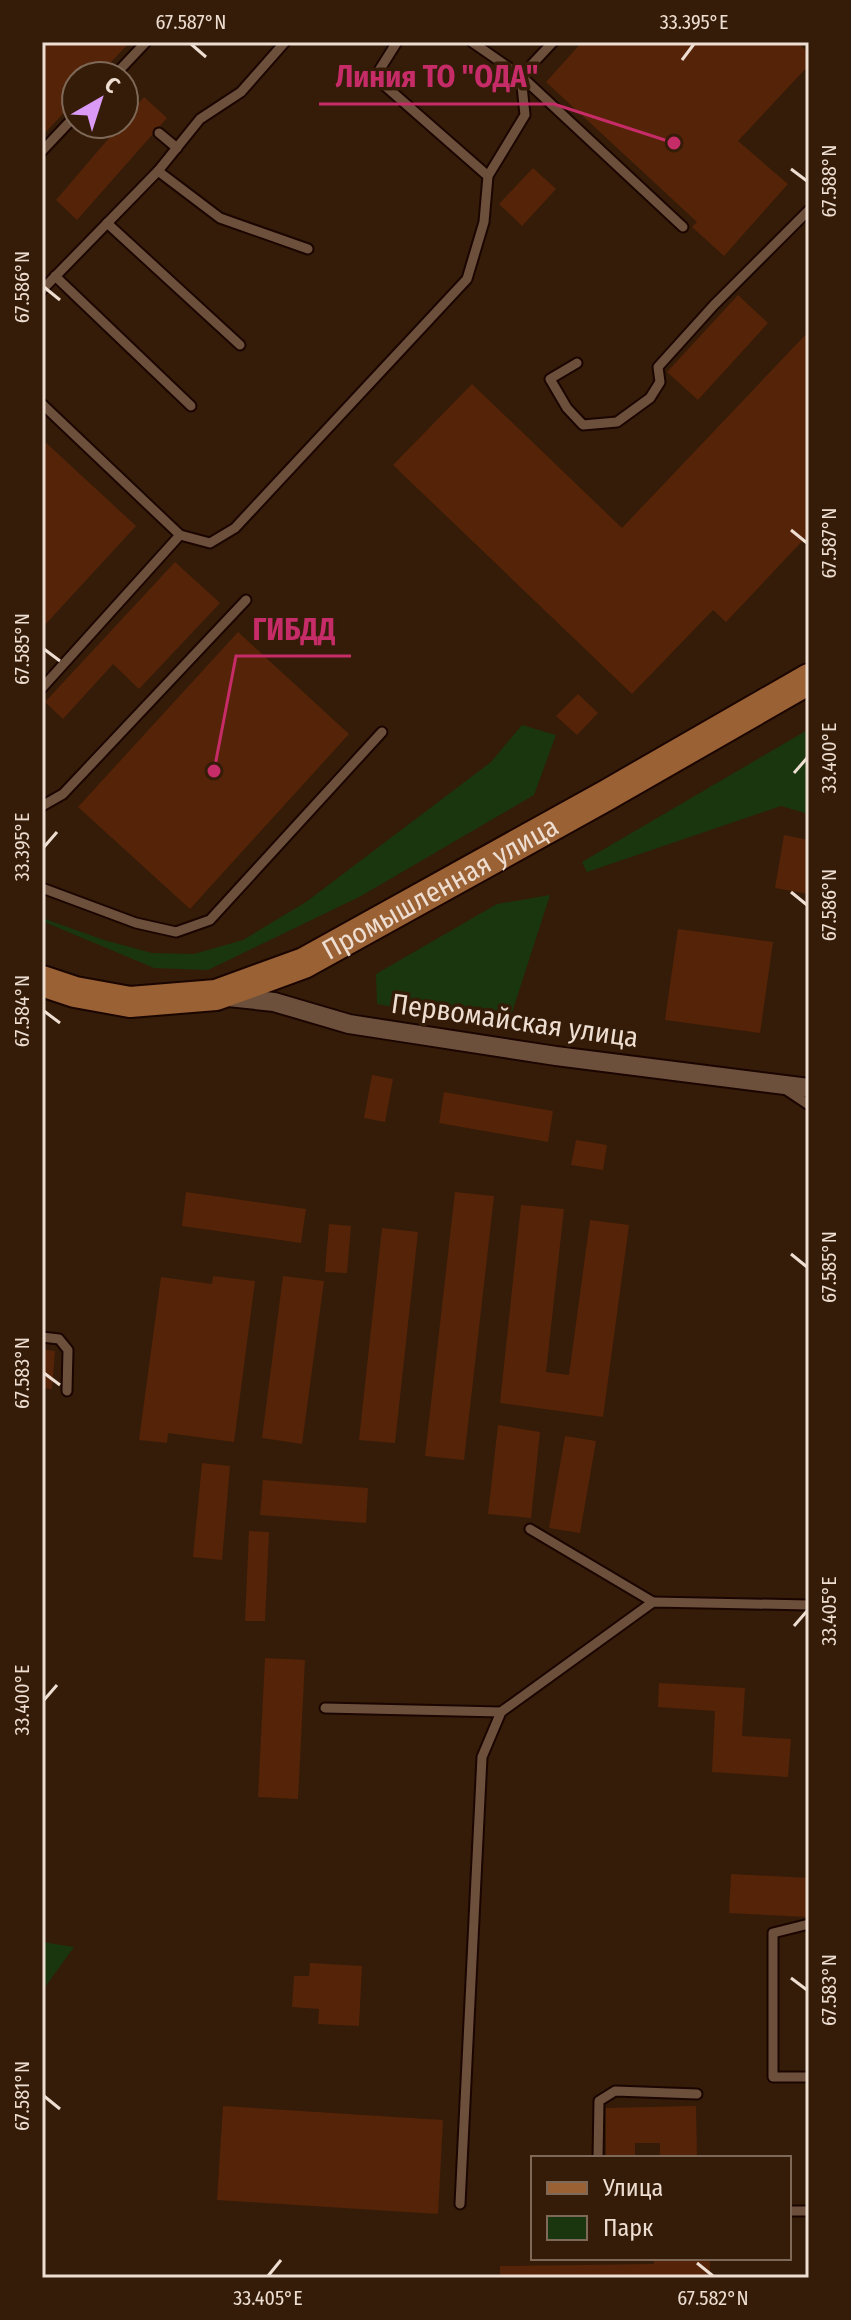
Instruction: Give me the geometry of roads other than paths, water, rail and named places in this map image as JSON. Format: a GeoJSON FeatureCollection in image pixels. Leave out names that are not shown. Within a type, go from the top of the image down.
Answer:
{"type":"FeatureCollection","features":[{"type":"Feature","properties":{"kind":"main road","name":"Промышленная улица"},"geometry":{"type":"LineString","coordinates":[[42,981],[75,992],[130,1002],[216,995],[304,963],[809,679]]}},
{"type":"Feature","properties":{"kind":"street","name":"Первомайская улица"},"geometry":{"type":"LineString","coordinates":[[216,995],[274,1002],[349,1024],[556,1056],[809,1088]]}},
{"type":"Feature","properties":{"kind":"lane"},"geometry":{"type":"LineString","coordinates":[[129,60],[146,42]]}},
{"type":"Feature","properties":{"kind":"lane"},"geometry":{"type":"LineString","coordinates":[[42,290],[158,171],[200,119],[241,92],[285,42]]}},
{"type":"Feature","properties":{"kind":"lane"},"geometry":{"type":"LineString","coordinates":[[397,42],[375,77],[488,176]]}},
{"type":"Feature","properties":{"kind":"lane"},"geometry":{"type":"LineString","coordinates":[[472,42],[521,76],[683,227]]}},
{"type":"Feature","properties":{"kind":"lane"},"geometry":{"type":"LineString","coordinates":[[42,404],[180,535],[210,543],[235,528],[467,279],[484,222],[488,176],[525,115],[521,76],[553,42]]}},
{"type":"Feature","properties":{"kind":"lane"},"geometry":{"type":"LineString","coordinates":[[42,151],[60,132]]}},
{"type":"Feature","properties":{"kind":"lane"},"geometry":{"type":"LineString","coordinates":[[159,133],[177,148]]}},
{"type":"Feature","properties":{"kind":"lane"},"geometry":{"type":"LineString","coordinates":[[158,171],[220,218],[308,249]]}},
{"type":"Feature","properties":{"kind":"lane"},"geometry":{"type":"LineString","coordinates":[[577,363],[550,379],[567,408],[583,425],[617,422],[650,398],[660,382],[658,367],[714,305],[809,210]]}},
{"type":"Feature","properties":{"kind":"lane"},"geometry":{"type":"LineString","coordinates":[[107,223],[240,345]]}},
{"type":"Feature","properties":{"kind":"lane"},"geometry":{"type":"LineString","coordinates":[[55,276],[191,406]]}},
{"type":"Feature","properties":{"kind":"lane"},"geometry":{"type":"LineString","coordinates":[[42,688],[180,535]]}},
{"type":"Feature","properties":{"kind":"lane"},"geometry":{"type":"LineString","coordinates":[[42,806],[63,794],[246,600]]}},
{"type":"Feature","properties":{"kind":"lane"},"geometry":{"type":"LineString","coordinates":[[42,888],[136,923],[176,932],[210,920],[382,732]]}},
{"type":"Feature","properties":{"kind":"lane"},"geometry":{"type":"LineString","coordinates":[[776,1084],[809,1105]]}},
{"type":"Feature","properties":{"kind":"lane"},"geometry":{"type":"LineString","coordinates":[[42,1337],[59,1339],[68,1350],[67,1391]]}},
{"type":"Feature","properties":{"kind":"lane"},"geometry":{"type":"LineString","coordinates":[[530,1529],[653,1602],[809,1605]]}},
{"type":"Feature","properties":{"kind":"lane"},"geometry":{"type":"LineString","coordinates":[[460,2204],[482,1757],[501,1712],[653,1602]]}},
{"type":"Feature","properties":{"kind":"lane"},"geometry":{"type":"LineString","coordinates":[[325,1708],[501,1712]]}},
{"type":"Feature","properties":{"kind":"lane"},"geometry":{"type":"LineString","coordinates":[[809,1924],[773,1933],[773,2077],[809,2077]]}},
{"type":"Feature","properties":{"kind":"lane"},"geometry":{"type":"LineString","coordinates":[[598,2156],[599,2101],[615,2091],[697,2094]]}},
{"type":"Feature","properties":{"kind":"place","name":"Линия ТО \"ОДА\""},"geometry":{"type":"Point","coordinates":[674,143]}},
{"type":"Feature","properties":{"kind":"place","name":"ГИБДД"},"geometry":{"type":"Point","coordinates":[214,771]}}]}
